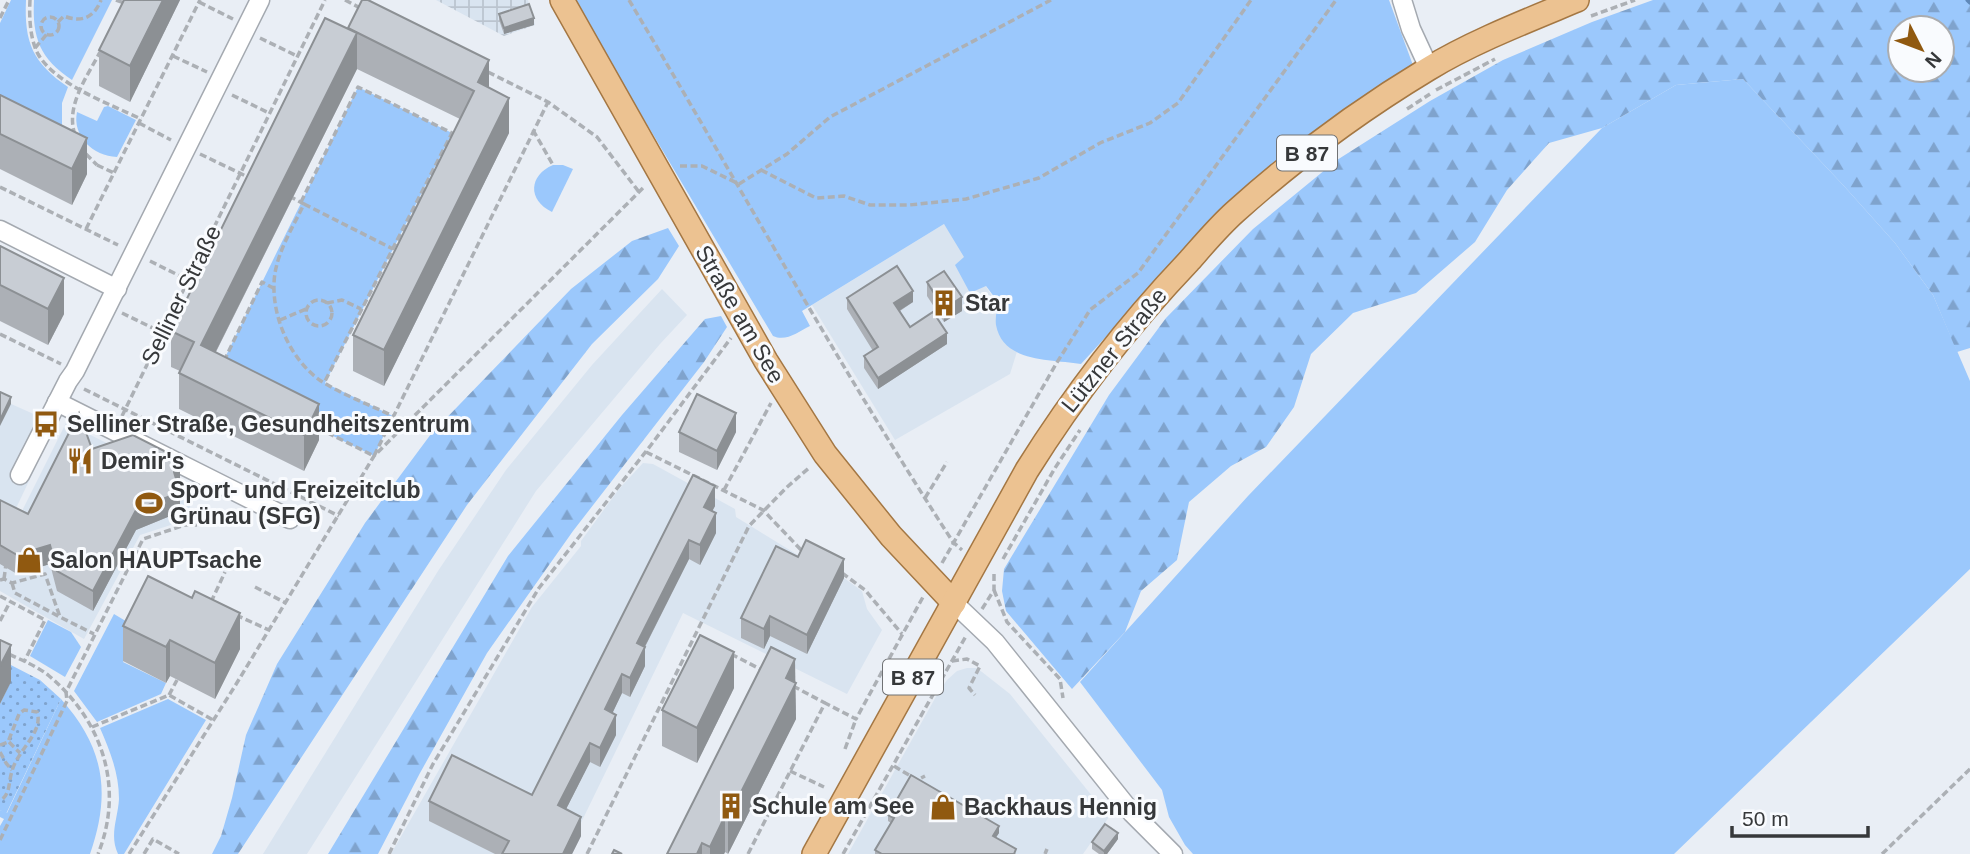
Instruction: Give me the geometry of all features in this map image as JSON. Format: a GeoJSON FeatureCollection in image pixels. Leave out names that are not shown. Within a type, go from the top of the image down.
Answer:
{"type":"FeatureCollection","features":[{"type":"Feature","properties":{"kind":"main road","name":"Straße am See"},"geometry":{"type":"LineString","coordinates":[[562,0],[743,321],[825,454],[899,544],[954,603]]}},
{"type":"Feature","properties":{"kind":"main road","name":"Lützner Straße"},"geometry":{"type":"LineString","coordinates":[[814,854],[1027,470],[1090,376],[1161,290],[1235,212],[1320,142],[1434,79],[1525,21],[1577,0]]}},
{"type":"Feature","properties":{"kind":"street"},"geometry":{"type":"LineString","coordinates":[[20,475],[117,289],[260,0]]}},
{"type":"Feature","properties":{"kind":"street"},"geometry":{"type":"LineString","coordinates":[[1402,0],[1410,29],[1434,79]]}},
{"type":"Feature","properties":{"kind":"street"},"geometry":{"type":"LineString","coordinates":[[0,230],[117,289]]}},
{"type":"Feature","properties":{"kind":"street"},"geometry":{"type":"LineString","coordinates":[[57,402],[290,519]]}},
{"type":"Feature","properties":{"kind":"street"},"geometry":{"type":"LineString","coordinates":[[954,603],[985,631],[1132,813],[1173,854]]}},
{"type":"Feature","properties":{"kind":"path"},"geometry":{"type":"LineString","coordinates":[[0,18],[9,0]]}},
{"type":"Feature","properties":{"kind":"path"},"geometry":{"type":"LineString","coordinates":[[30,0],[31,30],[35,48],[49,67],[81,89],[141,119]]}},
{"type":"Feature","properties":{"kind":"path"},"geometry":{"type":"LineString","coordinates":[[35,48],[47,34],[56,32],[58,22],[64,16],[72,19],[90,16],[101,0]]}},
{"type":"Feature","properties":{"kind":"path"},"geometry":{"type":"LineString","coordinates":[[116,0],[124,4],[126,0]]}},
{"type":"Feature","properties":{"kind":"path","name":"Selliner Straße"},"geometry":{"type":"LineString","coordinates":[[125,409],[325,0]]}},
{"type":"Feature","properties":{"kind":"path"},"geometry":{"type":"LineString","coordinates":[[345,0],[369,12]]}},
{"type":"Feature","properties":{"kind":"path"},"geometry":{"type":"LineString","coordinates":[[629,0],[876,422],[953,542],[1056,363],[1090,310],[1138,273],[1336,0]]}},
{"type":"Feature","properties":{"kind":"path"},"geometry":{"type":"LineString","coordinates":[[739,184],[787,153],[830,117],[1051,0]]}},
{"type":"Feature","properties":{"kind":"path"},"geometry":{"type":"LineString","coordinates":[[761,170],[816,198],[844,196],[870,205],[909,205],[966,199],[1039,178],[1100,143],[1150,123],[1178,103],[1251,0]]}},
{"type":"Feature","properties":{"kind":"path"},"geometry":{"type":"LineString","coordinates":[[86,229],[200,1],[297,57]]}},
{"type":"Feature","properties":{"kind":"path"},"geometry":{"type":"LineString","coordinates":[[47,34],[41,26],[44,20],[50,17],[58,22]]}},
{"type":"Feature","properties":{"kind":"path"},"geometry":{"type":"LineString","coordinates":[[78,141],[72,121],[73,111],[106,40]]}},
{"type":"Feature","properties":{"kind":"path"},"geometry":{"type":"LineString","coordinates":[[172,56],[270,114]]}},
{"type":"Feature","properties":{"kind":"path"},"geometry":{"type":"LineString","coordinates":[[374,456],[639,192],[597,137],[548,102],[477,66]]}},
{"type":"Feature","properties":{"kind":"path"},"geometry":{"type":"LineString","coordinates":[[1405,110],[1434,79]]}},
{"type":"Feature","properties":{"kind":"path"},"geometry":{"type":"LineString","coordinates":[[324,383],[452,133],[358,87],[281,253],[275,273],[275,289],[286,338],[308,369],[324,383],[393,416]]}},
{"type":"Feature","properties":{"kind":"path"},"geometry":{"type":"LineString","coordinates":[[129,854],[286,603],[374,456],[548,102]]}},
{"type":"Feature","properties":{"kind":"path"},"geometry":{"type":"LineString","coordinates":[[533,130],[554,165]]}},
{"type":"Feature","properties":{"kind":"path"},"geometry":{"type":"LineString","coordinates":[[84,151],[97,165]]}},
{"type":"Feature","properties":{"kind":"path"},"geometry":{"type":"LineString","coordinates":[[85,159],[114,173]]}},
{"type":"Feature","properties":{"kind":"path"},"geometry":{"type":"LineString","coordinates":[[659,173],[681,166],[702,166],[739,184]]}},
{"type":"Feature","properties":{"kind":"path"},"geometry":{"type":"LineString","coordinates":[[240,174],[252,179]]}},
{"type":"Feature","properties":{"kind":"path"},"geometry":{"type":"LineString","coordinates":[[0,187],[188,280]]}},
{"type":"Feature","properties":{"kind":"path"},"geometry":{"type":"LineString","coordinates":[[284,194],[393,249]]}},
{"type":"Feature","properties":{"kind":"path"},"geometry":{"type":"LineString","coordinates":[[221,366],[262,282],[275,289]]}},
{"type":"Feature","properties":{"kind":"path"},"geometry":{"type":"LineString","coordinates":[[280,320],[306,309],[313,301],[318,300],[327,303],[342,300],[362,310]]}},
{"type":"Feature","properties":{"kind":"path"},"geometry":{"type":"LineString","coordinates":[[306,309],[308,320],[316,326],[322,325],[327,323],[331,315],[327,303]]}},
{"type":"Feature","properties":{"kind":"path"},"geometry":{"type":"LineString","coordinates":[[108,306],[163,333]]}},
{"type":"Feature","properties":{"kind":"path"},"geometry":{"type":"LineString","coordinates":[[389,854],[433,764],[539,588],[646,452],[743,321]]}},
{"type":"Feature","properties":{"kind":"path"},"geometry":{"type":"LineString","coordinates":[[0,334],[125,409],[339,516]]}},
{"type":"Feature","properties":{"kind":"path"},"geometry":{"type":"LineString","coordinates":[[724,490],[781,385]]}},
{"type":"Feature","properties":{"kind":"path"},"geometry":{"type":"LineString","coordinates":[[993,577],[1055,468],[1084,424]]}},
{"type":"Feature","properties":{"kind":"path"},"geometry":{"type":"LineString","coordinates":[[313,426],[374,456]]}},
{"type":"Feature","properties":{"kind":"path"},"geometry":{"type":"LineString","coordinates":[[646,452],[763,510],[804,553]]}},
{"type":"Feature","properties":{"kind":"path"},"geometry":{"type":"LineString","coordinates":[[587,854],[749,526],[825,454]]}},
{"type":"Feature","properties":{"kind":"path"},"geometry":{"type":"LineString","coordinates":[[925,498],[947,462]]}},
{"type":"Feature","properties":{"kind":"path"},"geometry":{"type":"LineString","coordinates":[[0,840],[67,701],[65,692],[143,539],[185,525],[197,525]]}},
{"type":"Feature","properties":{"kind":"path"},"geometry":{"type":"LineString","coordinates":[[10,557],[2,580],[12,583],[45,574]]}},
{"type":"Feature","properties":{"kind":"path"},"geometry":{"type":"LineString","coordinates":[[48,568],[45,574],[60,617]]}},
{"type":"Feature","properties":{"kind":"path"},"geometry":{"type":"LineString","coordinates":[[838,571],[865,590],[902,635]]}},
{"type":"Feature","properties":{"kind":"path"},"geometry":{"type":"LineString","coordinates":[[211,603],[225,572]]}},
{"type":"Feature","properties":{"kind":"path"},"geometry":{"type":"LineString","coordinates":[[12,583],[15,593],[94,635]]}},
{"type":"Feature","properties":{"kind":"path"},"geometry":{"type":"LineString","coordinates":[[255,587],[286,603]]}},
{"type":"Feature","properties":{"kind":"path"},"geometry":{"type":"LineString","coordinates":[[994,590],[1007,622],[1060,679],[1063,699],[1049,712]]}},
{"type":"Feature","properties":{"kind":"path"},"geometry":{"type":"LineString","coordinates":[[0,596],[45,620],[24,662]]}},
{"type":"Feature","properties":{"kind":"path"},"geometry":{"type":"LineString","coordinates":[[19,606],[23,598]]}},
{"type":"Feature","properties":{"kind":"path"},"geometry":{"type":"LineString","coordinates":[[0,621],[10,602]]}},
{"type":"Feature","properties":{"kind":"path"},"geometry":{"type":"LineString","coordinates":[[35,615],[39,606]]}},
{"type":"Feature","properties":{"kind":"path"},"geometry":{"type":"LineString","coordinates":[[234,614],[269,630]]}},
{"type":"Feature","properties":{"kind":"path"},"geometry":{"type":"LineString","coordinates":[[845,749],[856,719],[909,622]]}},
{"type":"Feature","properties":{"kind":"path"},"geometry":{"type":"LineString","coordinates":[[695,635],[706,641]]}},
{"type":"Feature","properties":{"kind":"path"},"geometry":{"type":"LineString","coordinates":[[0,650],[46,673],[65,692],[92,727],[104,759],[111,806],[98,854]]}},
{"type":"Feature","properties":{"kind":"path"},"geometry":{"type":"LineString","coordinates":[[730,654],[766,672]]}},
{"type":"Feature","properties":{"kind":"path"},"geometry":{"type":"LineString","coordinates":[[843,854],[952,661],[967,659],[981,666],[969,688],[975,695]]}},
{"type":"Feature","properties":{"kind":"path"},"geometry":{"type":"LineString","coordinates":[[92,727],[169,695],[177,680]]}},
{"type":"Feature","properties":{"kind":"path"},"geometry":{"type":"LineString","coordinates":[[790,684],[856,719]]}},
{"type":"Feature","properties":{"kind":"path"},"geometry":{"type":"LineString","coordinates":[[169,695],[213,720]]}},
{"type":"Feature","properties":{"kind":"path"},"geometry":{"type":"LineString","coordinates":[[748,854],[825,703]]}},
{"type":"Feature","properties":{"kind":"path"},"geometry":{"type":"LineString","coordinates":[[0,745],[8,742],[19,714],[32,710],[37,712],[35,733],[20,753],[12,770],[8,793],[0,801]]}},
{"type":"Feature","properties":{"kind":"path"},"geometry":{"type":"LineString","coordinates":[[8,742],[20,753]]}},
{"type":"Feature","properties":{"kind":"path"},"geometry":{"type":"LineString","coordinates":[[0,752],[12,770]]}},
{"type":"Feature","properties":{"kind":"path"},"geometry":{"type":"LineString","coordinates":[[893,765],[917,779],[925,776]]}},
{"type":"Feature","properties":{"kind":"path"},"geometry":{"type":"LineString","coordinates":[[1882,854],[1970,769]]}},
{"type":"Feature","properties":{"kind":"path"},"geometry":{"type":"LineString","coordinates":[[790,771],[824,787]]}},
{"type":"Feature","properties":{"kind":"path"},"geometry":{"type":"LineString","coordinates":[[144,854],[153,839],[179,854]]}},
{"type":"Feature","properties":{"kind":"path"},"geometry":{"type":"LineString","coordinates":[[1045,854],[1047,849]]}},
{"type":"Feature","properties":{"kind":"shaded area"},"geometry":{"type":"Polygon","coordinates":[[[436,0],[528,0],[535,25],[504,36],[436,0]]]}},
{"type":"Feature","properties":{"kind":"shaded area"},"geometry":{"type":"Polygon","coordinates":[[[944,224],[1021,339],[1010,374],[895,440],[812,305],[944,224]]]}},
{"type":"Feature","properties":{"kind":"shaded area"},"geometry":{"type":"Polygon","coordinates":[[[662,289],[687,315],[536,491],[307,854],[263,854],[438,571],[506,470],[592,365],[662,289]]]}},
{"type":"Feature","properties":{"kind":"shaded area"},"geometry":{"type":"Polygon","coordinates":[[[0,399],[56,424],[0,542],[0,399]]]}},
{"type":"Feature","properties":{"kind":"shaded area"},"geometry":{"type":"Polygon","coordinates":[[[66,423],[180,479],[192,490],[193,500],[183,521],[140,535],[84,639],[0,591],[0,555],[66,423]]]}},
{"type":"Feature","properties":{"kind":"shaded area"},"geometry":{"type":"Polygon","coordinates":[[[643,463],[653,464],[735,509],[736,517],[862,591],[867,609],[882,630],[847,694],[683,613],[576,833],[581,836],[572,854],[391,854],[532,607],[581,546],[581,541],[619,489],[643,463]]]}},
{"type":"Feature","properties":{"kind":"shaded area"},"geometry":{"type":"Polygon","coordinates":[[[976,668],[1010,694],[1109,817],[1083,854],[848,854],[938,693],[957,671],[976,668]]]}},
{"type":"Feature","properties":{"kind":"green space"},"geometry":{"type":"Polygon","coordinates":[[[11,0],[26,0],[27,28],[33,51],[46,69],[68,87],[62,103],[62,133],[0,102],[0,23],[11,0]]]}},
{"type":"Feature","properties":{"kind":"green space"},"geometry":{"type":"Polygon","coordinates":[[[34,0],[112,0],[72,80],[52,64],[40,46],[35,26],[34,0]]]}},
{"type":"Feature","properties":{"kind":"green space"},"geometry":{"type":"Polygon","coordinates":[[[573,0],[1389,0],[1414,68],[1155,283],[1081,364],[1030,357],[1008,346],[1000,337],[996,325],[998,302],[986,286],[970,293],[955,265],[964,257],[944,224],[802,311],[810,326],[787,337],[773,336],[573,0]]]}},
{"type":"Feature","properties":{"kind":"green space"},"geometry":{"type":"Polygon","coordinates":[[[1653,0],[1970,0],[1970,348],[1957,352],[1933,295],[1895,243],[1743,79],[1676,85],[1602,128],[1549,143],[1507,190],[1475,242],[1416,293],[1353,313],[1311,354],[1294,407],[1266,447],[1231,466],[1189,502],[1177,560],[1141,591],[1125,632],[1072,689],[1006,611],[1002,591],[1004,569],[1109,395],[1166,318],[1253,229],[1337,160],[1430,101],[1503,60],[1592,22],[1653,0]]]}},
{"type":"Feature","properties":{"kind":"green space"},"geometry":{"type":"Polygon","coordinates":[[[1743,79],[1895,243],[1933,295],[1970,381],[1970,569],[1674,854],[1193,854],[1169,817],[1162,790],[1080,682],[1248,496],[1602,128],[1676,85],[1743,79]]]}},
{"type":"Feature","properties":{"kind":"green space"},"geometry":{"type":"Polygon","coordinates":[[[358,87],[452,133],[325,383],[393,416],[374,456],[215,378],[358,87]]]}},
{"type":"Feature","properties":{"kind":"green space"},"geometry":{"type":"Polygon","coordinates":[[[108,106],[136,120],[117,157],[92,149],[81,137],[76,121],[77,112],[97,121],[104,107],[108,106]]]}},
{"type":"Feature","properties":{"kind":"green space"},"geometry":{"type":"Polygon","coordinates":[[[553,165],[573,169],[552,212],[538,201],[534,188],[539,175],[553,165]]]}},
{"type":"Feature","properties":{"kind":"green space"},"geometry":{"type":"Polygon","coordinates":[[[668,228],[679,246],[658,279],[592,344],[467,505],[238,854],[212,854],[221,836],[232,798],[246,735],[277,664],[365,523],[431,434],[571,289],[632,241],[668,228]]]}},
{"type":"Feature","properties":{"kind":"green space"},"geometry":{"type":"Polygon","coordinates":[[[721,316],[727,327],[704,362],[573,531],[487,653],[378,854],[328,854],[508,556],[622,415],[705,319],[721,316]]]}},
{"type":"Feature","properties":{"kind":"green space"},"geometry":{"type":"Polygon","coordinates":[[[114,614],[139,629],[123,662],[166,683],[161,694],[97,722],[74,691],[114,614]]]}},
{"type":"Feature","properties":{"kind":"green space"},"geometry":{"type":"Polygon","coordinates":[[[48,620],[71,632],[81,647],[65,677],[30,656],[48,620]]]}},
{"type":"Feature","properties":{"kind":"green space"},"geometry":{"type":"Polygon","coordinates":[[[5,662],[40,680],[61,699],[6,814],[0,810],[0,704],[10,683],[5,662]]]}},
{"type":"Feature","properties":{"kind":"green space"},"geometry":{"type":"Polygon","coordinates":[[[61,699],[87,735],[100,772],[101,811],[90,854],[0,854],[0,826],[4,819],[0,817],[0,810],[7,813],[61,699]]]}},
{"type":"Feature","properties":{"kind":"green space"},"geometry":{"type":"Polygon","coordinates":[[[168,699],[206,720],[124,854],[118,854],[114,840],[119,799],[116,771],[100,728],[168,699]]]}},
{"type":"Feature","properties":{"kind":"building"},"geometry":{"type":"Polygon","coordinates":[[[124,0],[163,0],[130,66],[99,50],[124,0]]]}},
{"type":"Feature","properties":{"kind":"building"},"geometry":{"type":"Polygon","coordinates":[[[362,0],[368,0],[489,60],[478,82],[509,98],[384,350],[353,335],[474,91],[348,28],[362,0]]]}},
{"type":"Feature","properties":{"kind":"building"},"geometry":{"type":"Polygon","coordinates":[[[529,4],[534,18],[504,28],[499,14],[529,4]]]}},
{"type":"Feature","properties":{"kind":"building"},"geometry":{"type":"Polygon","coordinates":[[[325,18],[357,33],[201,345],[319,404],[304,435],[179,373],[194,342],[171,331],[325,18]]]}},
{"type":"Feature","properties":{"kind":"building"},"geometry":{"type":"Polygon","coordinates":[[[0,95],[87,138],[72,169],[0,134],[0,95]]]}},
{"type":"Feature","properties":{"kind":"building"},"geometry":{"type":"Polygon","coordinates":[[[0,246],[64,278],[48,309],[0,285],[0,246]]]}},
{"type":"Feature","properties":{"kind":"building"},"geometry":{"type":"Polygon","coordinates":[[[897,266],[913,291],[894,303],[910,327],[933,312],[947,333],[878,378],[864,356],[878,347],[847,298],[897,266]]]}},
{"type":"Feature","properties":{"kind":"building"},"geometry":{"type":"Polygon","coordinates":[[[944,271],[962,297],[944,309],[927,282],[944,271]]]}},
{"type":"Feature","properties":{"kind":"building"},"geometry":{"type":"Polygon","coordinates":[[[0,392],[11,397],[0,420],[0,392]]]}},
{"type":"Feature","properties":{"kind":"building"},"geometry":{"type":"Polygon","coordinates":[[[697,394],[736,413],[717,451],[679,432],[697,394]]]}},
{"type":"Feature","properties":{"kind":"building"},"geometry":{"type":"Polygon","coordinates":[[[79,413],[92,449],[133,435],[180,459],[174,472],[180,492],[136,510],[93,591],[57,571],[50,545],[17,555],[0,545],[0,500],[28,514],[79,413]]]}},
{"type":"Feature","properties":{"kind":"building"},"geometry":{"type":"Polygon","coordinates":[[[693,475],[715,486],[704,507],[716,513],[700,545],[689,540],[637,643],[645,647],[630,678],[622,674],[605,709],[616,715],[600,748],[590,743],[558,805],[581,817],[563,854],[502,854],[509,841],[429,801],[452,755],[532,795],[693,475]]]}},
{"type":"Feature","properties":{"kind":"building"},"geometry":{"type":"Polygon","coordinates":[[[806,540],[844,559],[807,635],[770,616],[764,629],[741,618],[776,546],[798,557],[806,540]]]}},
{"type":"Feature","properties":{"kind":"building"},"geometry":{"type":"Polygon","coordinates":[[[148,576],[192,598],[195,591],[240,613],[215,663],[170,640],[166,647],[123,626],[148,576]]]}},
{"type":"Feature","properties":{"kind":"building"},"geometry":{"type":"Polygon","coordinates":[[[700,635],[734,652],[697,728],[662,710],[700,635]]]}},
{"type":"Feature","properties":{"kind":"building"},"geometry":{"type":"Polygon","coordinates":[[[0,640],[11,645],[0,666],[0,640]]]}},
{"type":"Feature","properties":{"kind":"building"},"geometry":{"type":"Polygon","coordinates":[[[771,647],[795,659],[786,678],[796,683],[728,818],[725,816],[710,847],[702,843],[697,854],[667,854],[771,647]]]}},
{"type":"Feature","properties":{"kind":"building"},"geometry":{"type":"Polygon","coordinates":[[[911,775],[999,826],[993,836],[1016,849],[1014,854],[882,854],[875,850],[894,818],[888,815],[911,775]]]}},
{"type":"Feature","properties":{"kind":"building"},"geometry":{"type":"Polygon","coordinates":[[[1105,824],[1118,833],[1104,851],[1092,842],[1105,824]]]}},
{"type":"Feature","properties":{"kind":"place","name":"Star"},"geometry":{"type":"Point","coordinates":[944,303]}},
{"type":"Feature","properties":{"kind":"place","name":"Selliner Straße, Gesundheitszentrum"},"geometry":{"type":"Point","coordinates":[46,424]}},
{"type":"Feature","properties":{"kind":"place","name":"Demir's"},"geometry":{"type":"Point","coordinates":[80,461]}},
{"type":"Feature","properties":{"kind":"place","name":"Sport- und Freizeitclub Grünau (SFG)"},"geometry":{"type":"Point","coordinates":[149,503]}},
{"type":"Feature","properties":{"kind":"place","name":"Salon HAUPTsache"},"geometry":{"type":"Point","coordinates":[29,560]}},
{"type":"Feature","properties":{"kind":"place","name":"Schule am See"},"geometry":{"type":"Point","coordinates":[731,806]}},
{"type":"Feature","properties":{"kind":"place","name":"Backhaus Hennig"},"geometry":{"type":"Point","coordinates":[943,807]}}]}
